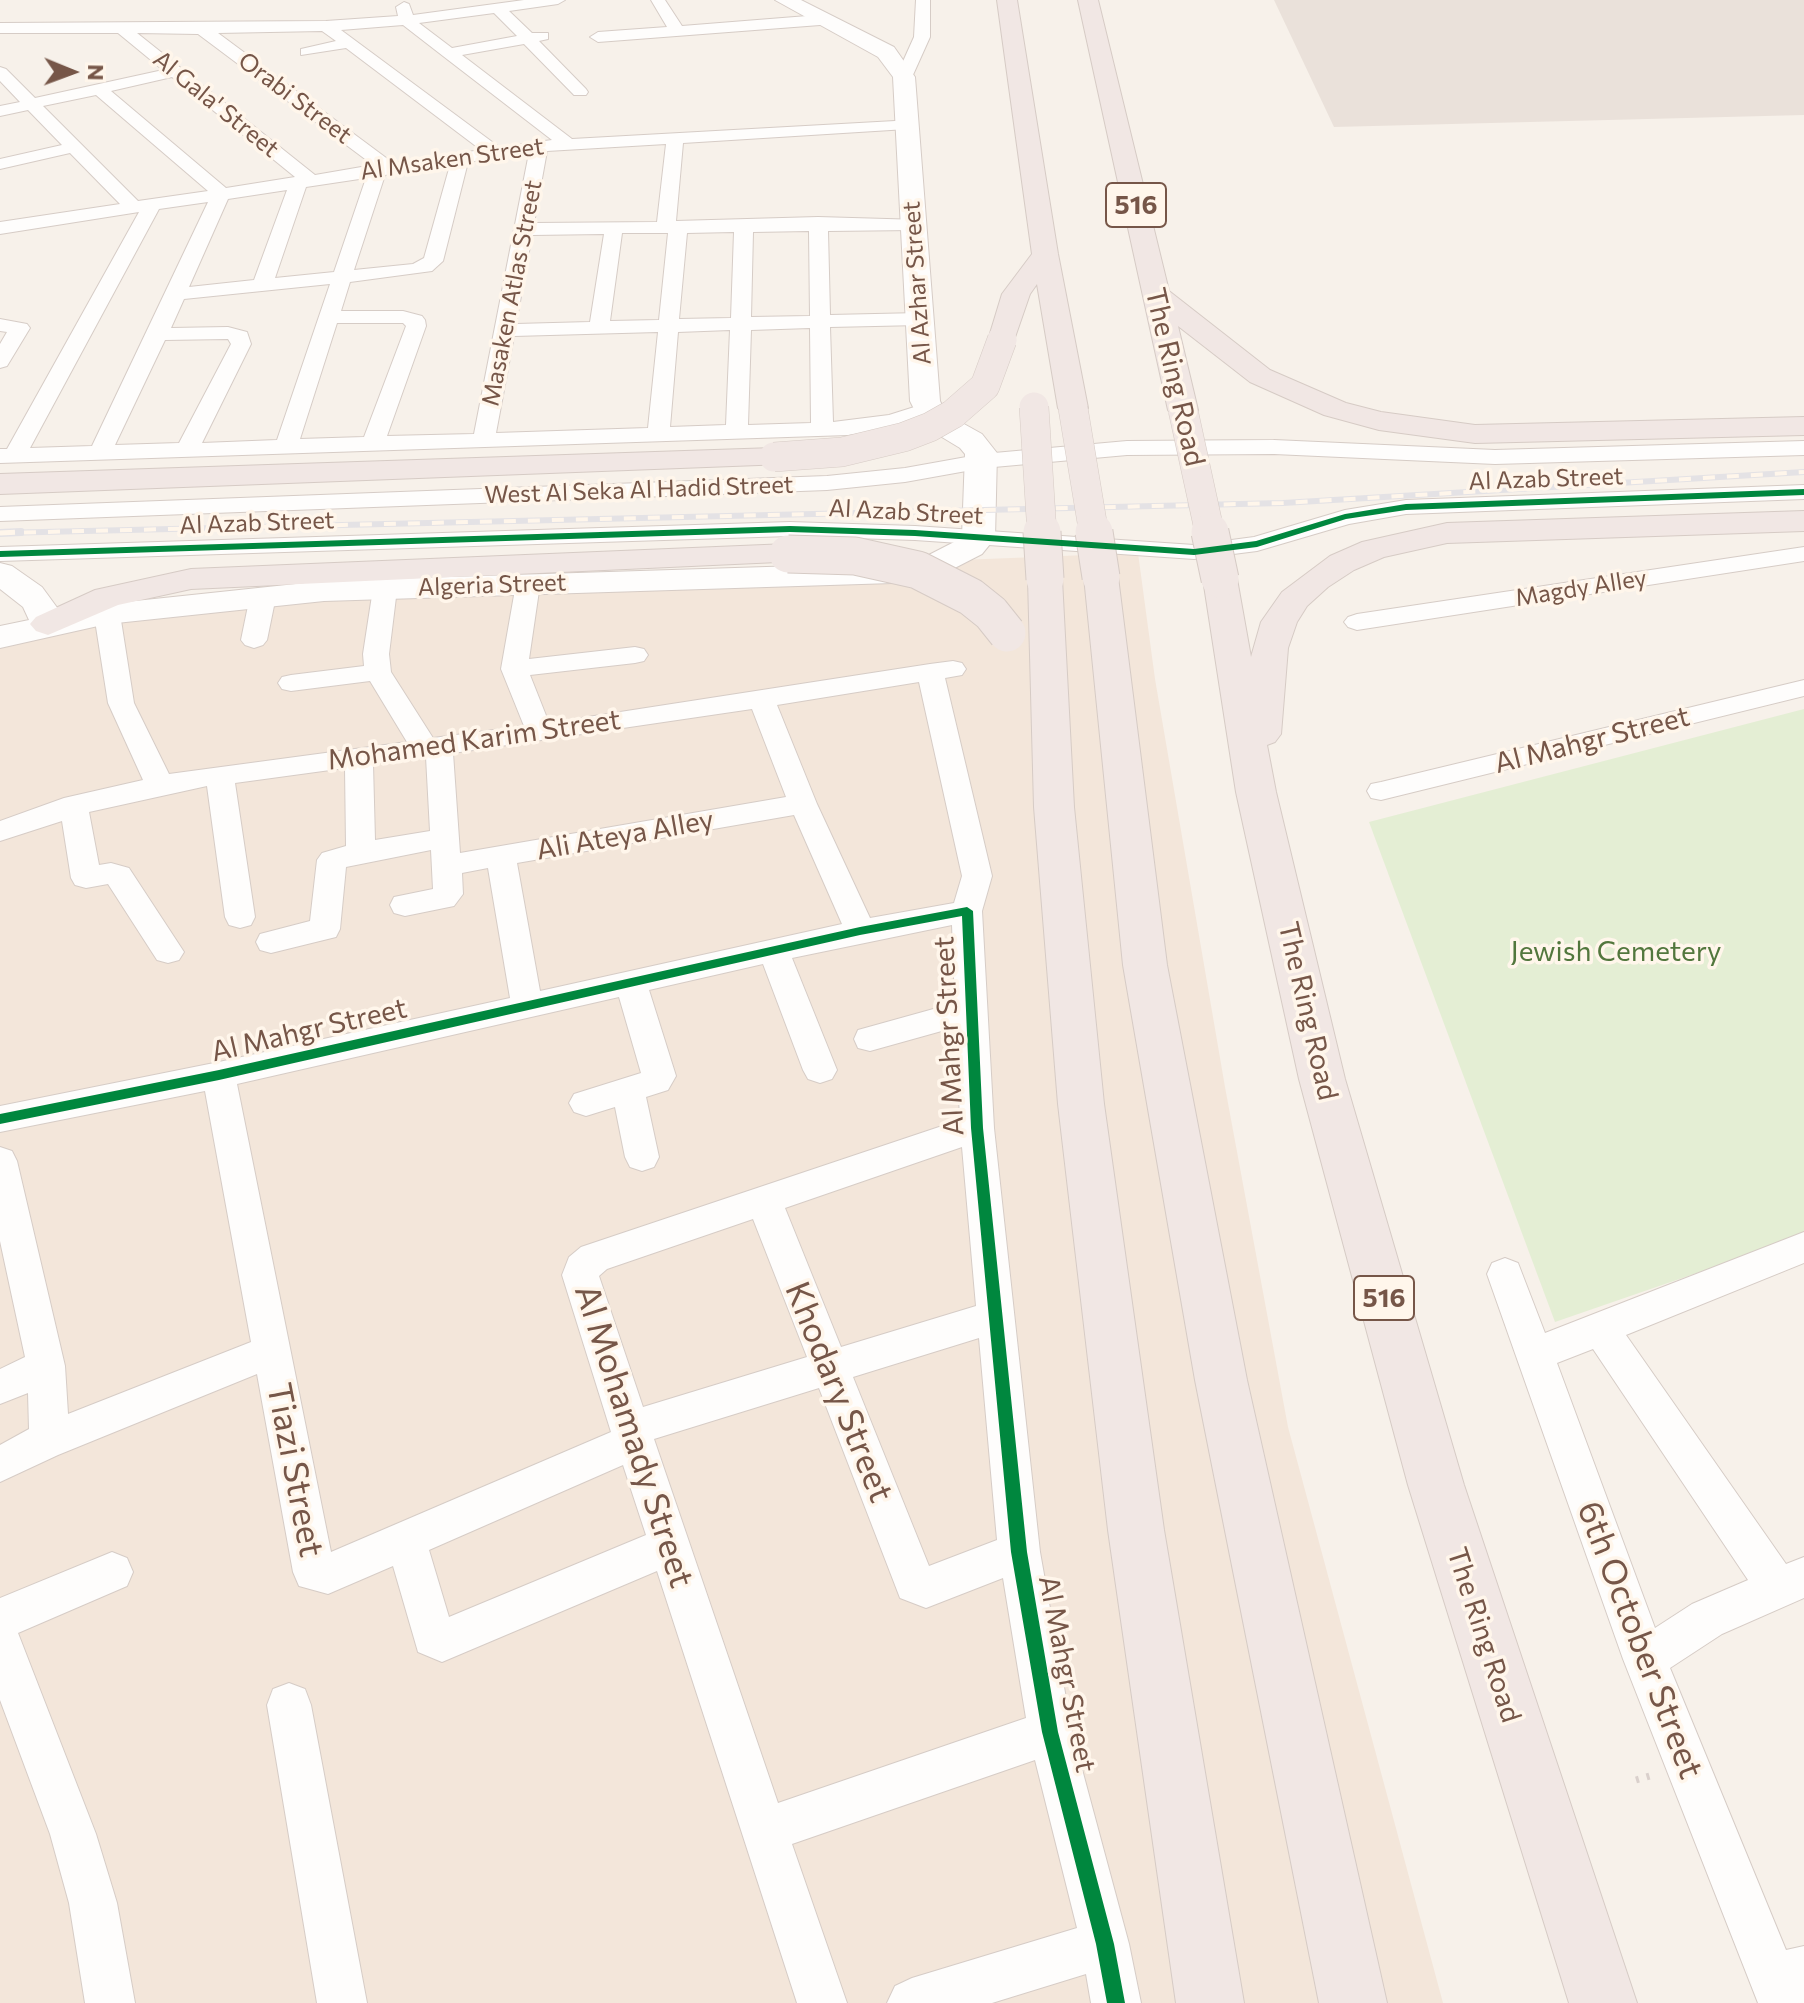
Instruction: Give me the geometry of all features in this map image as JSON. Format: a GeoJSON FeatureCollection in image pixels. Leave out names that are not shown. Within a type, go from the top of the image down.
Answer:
{"type":"FeatureCollection","features":[{"type":"Feature","properties":{"kind":"highway"},"geometry":{"type":"LineString","coordinates":[[1007,0],[1045,254],[1067,363],[1101,577],[1145,965],[1221,1380],[1353,2003]]}},
{"type":"Feature","properties":{"kind":"highway","name":"The Ring Road"},"geometry":{"type":"LineString","coordinates":[[1088,0],[1220,579],[1256,792],[1322,1079],[1436,1485],[1603,2003]]}},
{"type":"Feature","properties":{"kind":"highway"},"geometry":{"type":"LineString","coordinates":[[0,484],[842,452],[904,437],[953,414],[985,386],[993,370],[1016,294],[1045,254]]}},
{"type":"Feature","properties":{"kind":"highway"},"geometry":{"type":"LineString","coordinates":[[1156,294],[1232,357],[1260,376],[1294,394],[1379,421],[1427,429],[1491,434],[1804,426]]}},
{"type":"Feature","properties":{"kind":"highway"},"geometry":{"type":"LineString","coordinates":[[1067,363],[1043,383],[1034,407],[1064,943],[1090,1178],[1139,1545],[1210,2003]]}},
{"type":"Feature","properties":{"kind":"highway"},"geometry":{"type":"LineString","coordinates":[[1256,792],[1270,648],[1279,622],[1294,599],[1342,563],[1409,539],[1447,533],[1804,521]]}},
{"type":"Feature","properties":{"kind":"highway"},"geometry":{"type":"LineString","coordinates":[[48,624],[107,597],[191,579],[822,554],[888,562],[946,582],[991,613],[1051,699]]}},
{"type":"Feature","properties":{"kind":"street"},"geometry":{"type":"LineString","coordinates":[[403,0],[406,20],[568,144]]}},
{"type":"Feature","properties":{"kind":"street"},"geometry":{"type":"LineString","coordinates":[[0,28],[326,26],[406,20],[558,0]]}},
{"type":"Feature","properties":{"kind":"street"},"geometry":{"type":"LineString","coordinates":[[658,0],[677,31]]}},
{"type":"Feature","properties":{"kind":"street"},"geometry":{"type":"LineString","coordinates":[[785,0],[886,52],[904,77]]}},
{"type":"Feature","properties":{"kind":"street","name":"Al Azhar Street"},"geometry":{"type":"LineString","coordinates":[[923,0],[922,37],[904,77],[927,410]]}},
{"type":"Feature","properties":{"kind":"street"},"geometry":{"type":"LineString","coordinates":[[507,5],[527,39],[580,92]]}},
{"type":"Feature","properties":{"kind":"street"},"geometry":{"type":"LineString","coordinates":[[99,28],[114,9]]}},
{"type":"Feature","properties":{"kind":"street"},"geometry":{"type":"LineString","coordinates":[[598,37],[820,20]]}},
{"type":"Feature","properties":{"kind":"street"},"geometry":{"type":"LineString","coordinates":[[326,26],[495,152]]}},
{"type":"Feature","properties":{"kind":"street","name":"Al Gala' Street"},"geometry":{"type":"LineString","coordinates":[[122,29],[304,181]]}},
{"type":"Feature","properties":{"kind":"street","name":"Orabi Street"},"geometry":{"type":"LineString","coordinates":[[202,29],[384,169]]}},
{"type":"Feature","properties":{"kind":"street"},"geometry":{"type":"LineString","coordinates":[[449,53],[554,34]]}},
{"type":"Feature","properties":{"kind":"street"},"geometry":{"type":"LineString","coordinates":[[307,52],[349,43]]}},
{"type":"Feature","properties":{"kind":"street"},"geometry":{"type":"LineString","coordinates":[[12,87],[98,82],[174,72]]}},
{"type":"Feature","properties":{"kind":"street"},"geometry":{"type":"LineString","coordinates":[[98,82],[221,193],[177,294],[100,453]]}},
{"type":"Feature","properties":{"kind":"street"},"geometry":{"type":"LineString","coordinates":[[0,111],[12,87]]}},
{"type":"Feature","properties":{"kind":"street"},"geometry":{"type":"LineString","coordinates":[[7,455],[143,206],[74,147],[12,87]]}},
{"type":"Feature","properties":{"kind":"street","name":"Al Msaken Street"},"geometry":{"type":"LineString","coordinates":[[0,228],[539,146],[907,124]]}},
{"type":"Feature","properties":{"kind":"street"},"geometry":{"type":"LineString","coordinates":[[658,435],[668,325],[675,140]]}},
{"type":"Feature","properties":{"kind":"street","name":"Masaken Atlas Street"},"geometry":{"type":"LineString","coordinates":[[484,440],[539,146]]}},
{"type":"Feature","properties":{"kind":"street"},"geometry":{"type":"LineString","coordinates":[[0,164],[74,147]]}},
{"type":"Feature","properties":{"kind":"street"},"geometry":{"type":"LineString","coordinates":[[177,294],[415,270],[433,261],[461,157]]}},
{"type":"Feature","properties":{"kind":"street"},"geometry":{"type":"LineString","coordinates":[[286,447],[328,317],[384,169]]}},
{"type":"Feature","properties":{"kind":"street"},"geometry":{"type":"LineString","coordinates":[[263,283],[304,181]]}},
{"type":"Feature","properties":{"kind":"street"},"geometry":{"type":"LineString","coordinates":[[818,223],[822,429]]}},
{"type":"Feature","properties":{"kind":"street"},"geometry":{"type":"LineString","coordinates":[[525,229],[914,224]]}},
{"type":"Feature","properties":{"kind":"street"},"geometry":{"type":"LineString","coordinates":[[737,432],[744,225]]}},
{"type":"Feature","properties":{"kind":"street"},"geometry":{"type":"LineString","coordinates":[[599,327],[614,227]]}},
{"type":"Feature","properties":{"kind":"street"},"geometry":{"type":"LineString","coordinates":[[328,317],[403,317],[415,320],[416,326],[373,444]]}},
{"type":"Feature","properties":{"kind":"street"},"geometry":{"type":"LineString","coordinates":[[505,330],[920,319]]}},
{"type":"Feature","properties":{"kind":"street"},"geometry":{"type":"LineString","coordinates":[[0,325],[20,328],[0,362]]}},
{"type":"Feature","properties":{"kind":"street"},"geometry":{"type":"LineString","coordinates":[[158,334],[228,333],[240,336],[241,344],[187,450]]}},
{"type":"Feature","properties":{"kind":"street"},"geometry":{"type":"LineString","coordinates":[[927,410],[941,425],[971,441],[981,453],[978,538]]}},
{"type":"Feature","properties":{"kind":"street","name":"West Al Seka Al Hadid Street"},"geometry":{"type":"LineString","coordinates":[[7,455],[822,429],[873,425],[927,410]]}},
{"type":"Feature","properties":{"kind":"street","name":"West Al Seka Al Hadid Street"},"geometry":{"type":"LineString","coordinates":[[0,514],[827,483],[905,475],[983,461],[1084,451],[1200,446],[1482,457],[1804,448]]}},
{"type":"Feature","properties":{"kind":"street","name":"Al Azab Street"},"geometry":{"type":"LineString","coordinates":[[0,554],[727,529],[853,530],[1172,551],[1216,551],[1257,544],[1345,517],[1406,507],[1804,492]]}},
{"type":"Feature","properties":{"kind":"street","name":"Algeria Street"},"geometry":{"type":"LineString","coordinates":[[0,637],[48,624],[107,614],[263,596],[912,571],[945,562],[970,547],[978,538]]}},
{"type":"Feature","properties":{"kind":"street","name":"Magdy Alley"},"geometry":{"type":"LineString","coordinates":[[1357,622],[1804,554]]}},
{"type":"Feature","properties":{"kind":"street"},"geometry":{"type":"LineString","coordinates":[[0,573],[39,603],[48,624]]}},
{"type":"Feature","properties":{"kind":"street"},"geometry":{"type":"LineString","coordinates":[[528,584],[514,669],[540,733]]}},
{"type":"Feature","properties":{"kind":"street"},"geometry":{"type":"LineString","coordinates":[[385,589],[376,654],[378,672],[432,747],[448,896],[405,905]]}},
{"type":"Feature","properties":{"kind":"street"},"geometry":{"type":"LineString","coordinates":[[254,640],[263,596]]}},
{"type":"Feature","properties":{"kind":"street"},"geometry":{"type":"LineString","coordinates":[[107,614],[121,703],[159,784]]}},
{"type":"Feature","properties":{"kind":"street"},"geometry":{"type":"LineString","coordinates":[[514,669],[635,655]]}},
{"type":"Feature","properties":{"kind":"street","name":"Mohamed Karim Street"},"geometry":{"type":"LineString","coordinates":[[0,831],[74,805],[159,784],[540,733],[941,670],[977,876],[967,911]]}},
{"type":"Feature","properties":{"kind":"street"},"geometry":{"type":"LineString","coordinates":[[291,683],[378,672]]}},
{"type":"Feature","properties":{"kind":"street","name":"Al Mahgr Street"},"geometry":{"type":"LineString","coordinates":[[1381,791],[1804,688]]}},
{"type":"Feature","properties":{"kind":"street"},"geometry":{"type":"LineString","coordinates":[[761,697],[803,804],[860,931]]}},
{"type":"Feature","properties":{"kind":"street"},"geometry":{"type":"LineString","coordinates":[[359,757],[361,853]]}},
{"type":"Feature","properties":{"kind":"street"},"geometry":{"type":"LineString","coordinates":[[220,775],[240,917]]}},
{"type":"Feature","properties":{"kind":"street","name":"Ali Ateya Alley"},"geometry":{"type":"LineString","coordinates":[[271,942],[325,929],[332,860],[361,853],[445,852],[501,856],[803,804]]}},
{"type":"Feature","properties":{"kind":"street"},"geometry":{"type":"LineString","coordinates":[[74,805],[86,878],[111,873],[118,875],[168,952]]}},
{"type":"Feature","properties":{"kind":"street"},"geometry":{"type":"LineString","coordinates":[[501,856],[527,1005]]}},
{"type":"Feature","properties":{"kind":"street","name":"Al Mahgr Street"},"geometry":{"type":"LineString","coordinates":[[0,1119],[219,1075],[773,950],[967,911],[977,1128],[1019,1552],[1050,1732],[1105,1944],[1116,2003]]}},
{"type":"Feature","properties":{"kind":"street"},"geometry":{"type":"LineString","coordinates":[[773,950],[820,1070]]}},
{"type":"Feature","properties":{"kind":"street"},"geometry":{"type":"LineString","coordinates":[[586,1103],[656,1081],[659,1076],[631,982]]}},
{"type":"Feature","properties":{"kind":"street"},"geometry":{"type":"LineString","coordinates":[[870,1039],[971,1011]]}},
{"type":"Feature","properties":{"kind":"street","name":"Tiazi Street"},"geometry":{"type":"LineString","coordinates":[[219,1075],[314,1572],[328,1574],[631,1435],[827,1368],[996,1316]]}},
{"type":"Feature","properties":{"kind":"street"},"geometry":{"type":"LineString","coordinates":[[628,1090],[642,1157]]}},
{"type":"Feature","properties":{"kind":"street","name":"Al Mohamady Street"},"geometry":{"type":"LineString","coordinates":[[822,2003],[581,1282],[582,1268],[594,1258],[977,1128]]}},
{"type":"Feature","properties":{"kind":"street"},"geometry":{"type":"LineString","coordinates":[[0,1161],[5,1214],[46,1366],[49,1429],[44,1442]]}},
{"type":"Feature","properties":{"kind":"street","name":"Khodary Street"},"geometry":{"type":"LineString","coordinates":[[764,1200],[827,1368],[915,1584],[926,1588],[1019,1552]]}},
{"type":"Feature","properties":{"kind":"street"},"geometry":{"type":"LineString","coordinates":[[1534,1355],[1804,1247]]}},
{"type":"Feature","properties":{"kind":"street","name":"6th October Street"},"geometry":{"type":"LineString","coordinates":[[1505,1274],[1645,1659],[1786,1984]]}},
{"type":"Feature","properties":{"kind":"street"},"geometry":{"type":"LineString","coordinates":[[1600,1328],[1791,1582],[1707,1619],[1645,1659]]}},
{"type":"Feature","properties":{"kind":"street"},"geometry":{"type":"LineString","coordinates":[[0,1464],[44,1442],[271,1351]]}},
{"type":"Feature","properties":{"kind":"street"},"geometry":{"type":"LineString","coordinates":[[0,1387],[46,1366]]}},
{"type":"Feature","properties":{"kind":"street"},"geometry":{"type":"LineString","coordinates":[[406,1540],[433,1637],[442,1641],[668,1546]]}},
{"type":"Feature","properties":{"kind":"street"},"geometry":{"type":"LineString","coordinates":[[0,1619],[112,1572]]}},
{"type":"Feature","properties":{"kind":"street"},"geometry":{"type":"LineString","coordinates":[[0,1642],[73,1834],[93,1903],[110,2003]]}},
{"type":"Feature","properties":{"kind":"street"},"geometry":{"type":"LineString","coordinates":[[289,1705],[342,2003]]}},
{"type":"Feature","properties":{"kind":"street"},"geometry":{"type":"LineString","coordinates":[[765,1831],[1050,1732]]}},
{"type":"Feature","properties":{"kind":"street"},"geometry":{"type":"LineString","coordinates":[[912,2003],[1105,1944]]}},
{"type":"Feature","properties":{"kind":"shaded area"},"geometry":{"type":"Polygon","coordinates":[[[1274,0],[1804,0],[1804,115],[1334,127],[1274,0]]]}},
{"type":"Feature","properties":{"kind":"shaded area"},"geometry":{"type":"Polygon","coordinates":[[[1138,553],[1155,679],[1225,1087],[1288,1427],[1443,2003],[0,2003],[0,638],[78,616],[680,571],[1138,553]]]}},
{"type":"Feature","properties":{"kind":"green space","name":"Jewish Cemetery"},"geometry":{"type":"Polygon","coordinates":[[[1804,709],[1804,1236],[1555,1322],[1369,822],[1804,709]]]}},
{"type":"Feature","properties":{"kind":"railway"},"geometry":{"type":"LineString","coordinates":[[21,532],[0,533],[1283,503],[1804,472]]}},
{"type":"Feature","properties":{"kind":"cycle path"},"geometry":{"type":"LineString","coordinates":[[0,554],[790,529],[915,533],[1194,552],[1257,544],[1345,517],[1406,507],[1804,492]]}},
{"type":"Feature","properties":{"kind":"cycle path"},"geometry":{"type":"LineString","coordinates":[[0,1119],[219,1075],[860,931],[967,911],[977,1128],[1019,1552],[1050,1732],[1105,1944],[1116,2003]]}}]}
